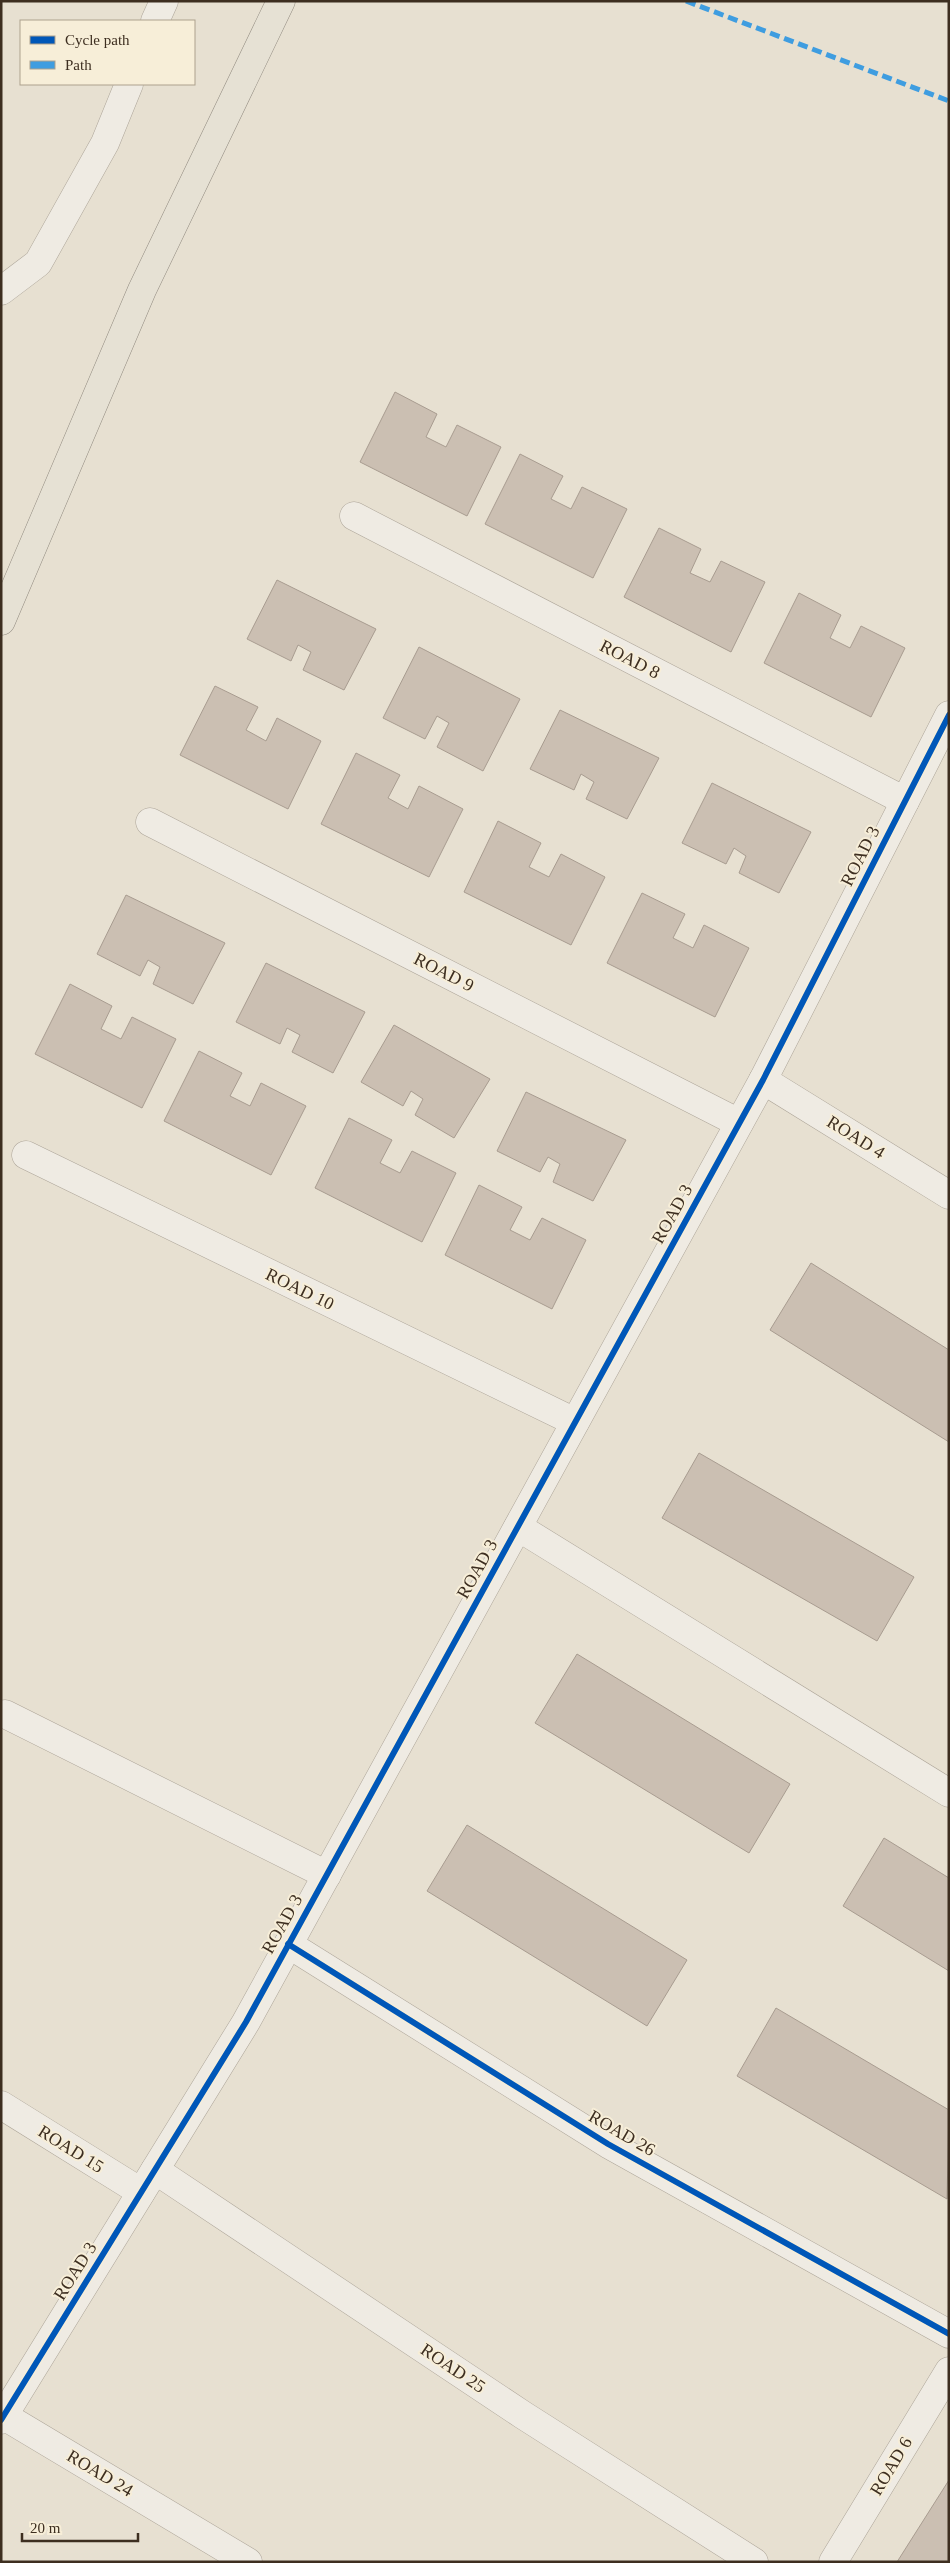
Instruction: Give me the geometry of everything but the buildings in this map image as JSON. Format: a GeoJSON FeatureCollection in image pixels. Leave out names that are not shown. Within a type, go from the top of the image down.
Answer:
{"type":"FeatureCollection","features":[{"type":"Feature","properties":{"kind":"main road"},"geometry":{"type":"LineString","coordinates":[[1,621],[142,290],[281,1]]}},
{"type":"Feature","properties":{"kind":"street"},"geometry":{"type":"LineString","coordinates":[[155,20],[164,1]]}},
{"type":"Feature","properties":{"kind":"street"},"geometry":{"type":"LineString","coordinates":[[1,291],[38,263],[105,143],[129,85]]}},
{"type":"Feature","properties":{"kind":"street","name":"ROAD 8"},"geometry":{"type":"LineString","coordinates":[[354,516],[905,801]]}},
{"type":"Feature","properties":{"kind":"street","name":"ROAD 3"},"geometry":{"type":"LineString","coordinates":[[3,2418],[246,2022],[763,1080],[949,715]]}},
{"type":"Feature","properties":{"kind":"street","name":"ROAD 9"},"geometry":{"type":"LineString","coordinates":[[150,822],[739,1123]]}},
{"type":"Feature","properties":{"kind":"street","name":"ROAD 4"},"geometry":{"type":"LineString","coordinates":[[763,1080],[949,1195]]}},
{"type":"Feature","properties":{"kind":"street","name":"ROAD 10"},"geometry":{"type":"LineString","coordinates":[[26,1155],[575,1422]]}},
{"type":"Feature","properties":{"kind":"street"},"geometry":{"type":"LineString","coordinates":[[518,1527],[949,1793]]}},
{"type":"Feature","properties":{"kind":"street"},"geometry":{"type":"LineString","coordinates":[[5,1714],[327,1875]]}},
{"type":"Feature","properties":{"kind":"street","name":"ROAD 26"},"geometry":{"type":"LineString","coordinates":[[288,1944],[608,2144],[949,2334]]}},
{"type":"Feature","properties":{"kind":"street","name":"ROAD 15"},"geometry":{"type":"LineString","coordinates":[[1,2105],[148,2181]]}},
{"type":"Feature","properties":{"kind":"street","name":"ROAD 25"},"geometry":{"type":"LineString","coordinates":[[148,2181],[754,2562]]}},
{"type":"Feature","properties":{"kind":"street","name":"ROAD 6"},"geometry":{"type":"LineString","coordinates":[[833,2562],[949,2371]]}},
{"type":"Feature","properties":{"kind":"street","name":"ROAD 24"},"geometry":{"type":"LineString","coordinates":[[3,2418],[248,2562]]}},
{"type":"Feature","properties":{"kind":"marked path"},"geometry":{"type":"LineString","coordinates":[[686,1],[949,101]]}},
{"type":"Feature","properties":{"kind":"cycle path"},"geometry":{"type":"LineString","coordinates":[[1,2420],[246,2022],[763,1080],[949,715]]}},
{"type":"Feature","properties":{"kind":"cycle path"},"geometry":{"type":"LineString","coordinates":[[288,1944],[608,2144],[949,2334]]}}]}
